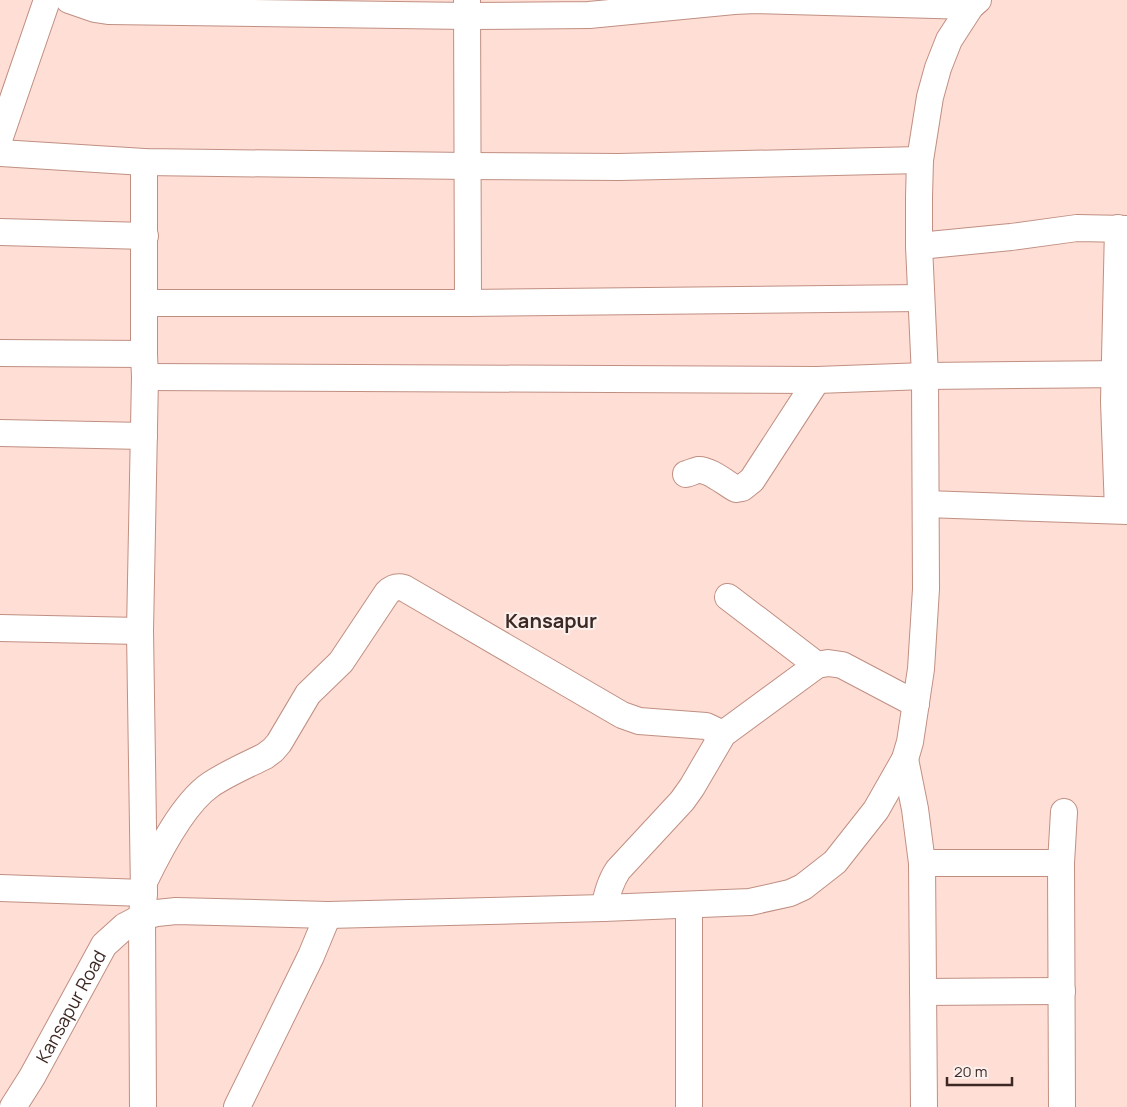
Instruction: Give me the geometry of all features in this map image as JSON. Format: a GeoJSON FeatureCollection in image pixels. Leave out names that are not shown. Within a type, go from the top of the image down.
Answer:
{"type":"FeatureCollection","features":[{"type":"Feature","properties":{"kind":"street"},"geometry":{"type":"LineString","coordinates":[[0,137],[10,80],[47,0]]}},
{"type":"Feature","properties":{"kind":"street"},"geometry":{"type":"LineString","coordinates":[[69,0],[95,9],[108,11],[467,8],[589,15],[756,0],[974,3]]}},
{"type":"Feature","properties":{"kind":"street"},"geometry":{"type":"LineString","coordinates":[[0,888],[143,898],[157,913],[176,911],[328,915],[604,908],[750,902],[790,893],[803,887],[835,862],[876,810],[905,759],[910,742],[921,669],[926,589],[924,376],[919,246],[920,160],[930,98],[938,68],[949,40],[974,3]]}},
{"type":"Feature","properties":{"kind":"street"},"geometry":{"type":"LineString","coordinates":[[467,8],[468,303]]}},
{"type":"Feature","properties":{"kind":"street"},"geometry":{"type":"LineString","coordinates":[[0,153],[144,162],[468,166],[619,167],[920,160]]}},
{"type":"Feature","properties":{"kind":"street"},"geometry":{"type":"LineString","coordinates":[[144,162],[145,366],[140,631],[144,1107]]}},
{"type":"Feature","properties":{"kind":"street"},"geometry":{"type":"LineString","coordinates":[[919,246],[1078,228],[1123,228],[1121,374],[1114,402],[1122,510],[926,504]]}},
{"type":"Feature","properties":{"kind":"street"},"geometry":{"type":"LineString","coordinates":[[0,232],[145,236]]}},
{"type":"Feature","properties":{"kind":"street"},"geometry":{"type":"LineString","coordinates":[[144,303],[468,303],[921,298]]}},
{"type":"Feature","properties":{"kind":"street"},"geometry":{"type":"LineString","coordinates":[[0,353],[145,366],[817,380],[924,376],[1121,374]]}},
{"type":"Feature","properties":{"kind":"street"},"geometry":{"type":"LineString","coordinates":[[686,474],[698,470],[709,473],[736,489],[746,485],[752,480],[817,380]]}},
{"type":"Feature","properties":{"kind":"street"},"geometry":{"type":"LineString","coordinates":[[0,433],[144,436]]}},
{"type":"Feature","properties":{"kind":"street"},"geometry":{"type":"LineString","coordinates":[[143,898],[159,852],[185,810],[209,786],[273,750],[308,694],[341,662],[387,594],[394,588],[404,588],[622,715],[639,721],[706,726],[724,734]]}},
{"type":"Feature","properties":{"kind":"street"},"geometry":{"type":"LineString","coordinates":[[728,598],[817,666]]}},
{"type":"Feature","properties":{"kind":"street"},"geometry":{"type":"LineString","coordinates":[[0,628],[140,631]]}},
{"type":"Feature","properties":{"kind":"street"},"geometry":{"type":"LineString","coordinates":[[604,908],[608,892],[618,870],[682,801],[724,734],[817,666],[828,663],[842,665],[916,704]]}},
{"type":"Feature","properties":{"kind":"street"},"geometry":{"type":"LineString","coordinates":[[905,759],[915,808],[922,863],[924,1107]]}},
{"type":"Feature","properties":{"kind":"street"},"geometry":{"type":"LineString","coordinates":[[1062,1107],[1061,862],[1064,812]]}},
{"type":"Feature","properties":{"kind":"street"},"geometry":{"type":"LineString","coordinates":[[922,863],[1061,862]]}},
{"type":"Feature","properties":{"kind":"street","name":"Kansapur Road"},"geometry":{"type":"LineString","coordinates":[[13,1107],[32,1077],[104,945],[125,926],[143,898]]}},
{"type":"Feature","properties":{"kind":"street"},"geometry":{"type":"LineString","coordinates":[[689,905],[689,1107]]}},
{"type":"Feature","properties":{"kind":"street"},"geometry":{"type":"LineString","coordinates":[[237,1107],[311,956],[328,915]]}},
{"type":"Feature","properties":{"kind":"street"},"geometry":{"type":"LineString","coordinates":[[923,992],[1062,990]]}},
{"type":"Feature","properties":{"kind":"district","name":"Kansapur"},"geometry":{"type":"Point","coordinates":[551,620]}}]}
